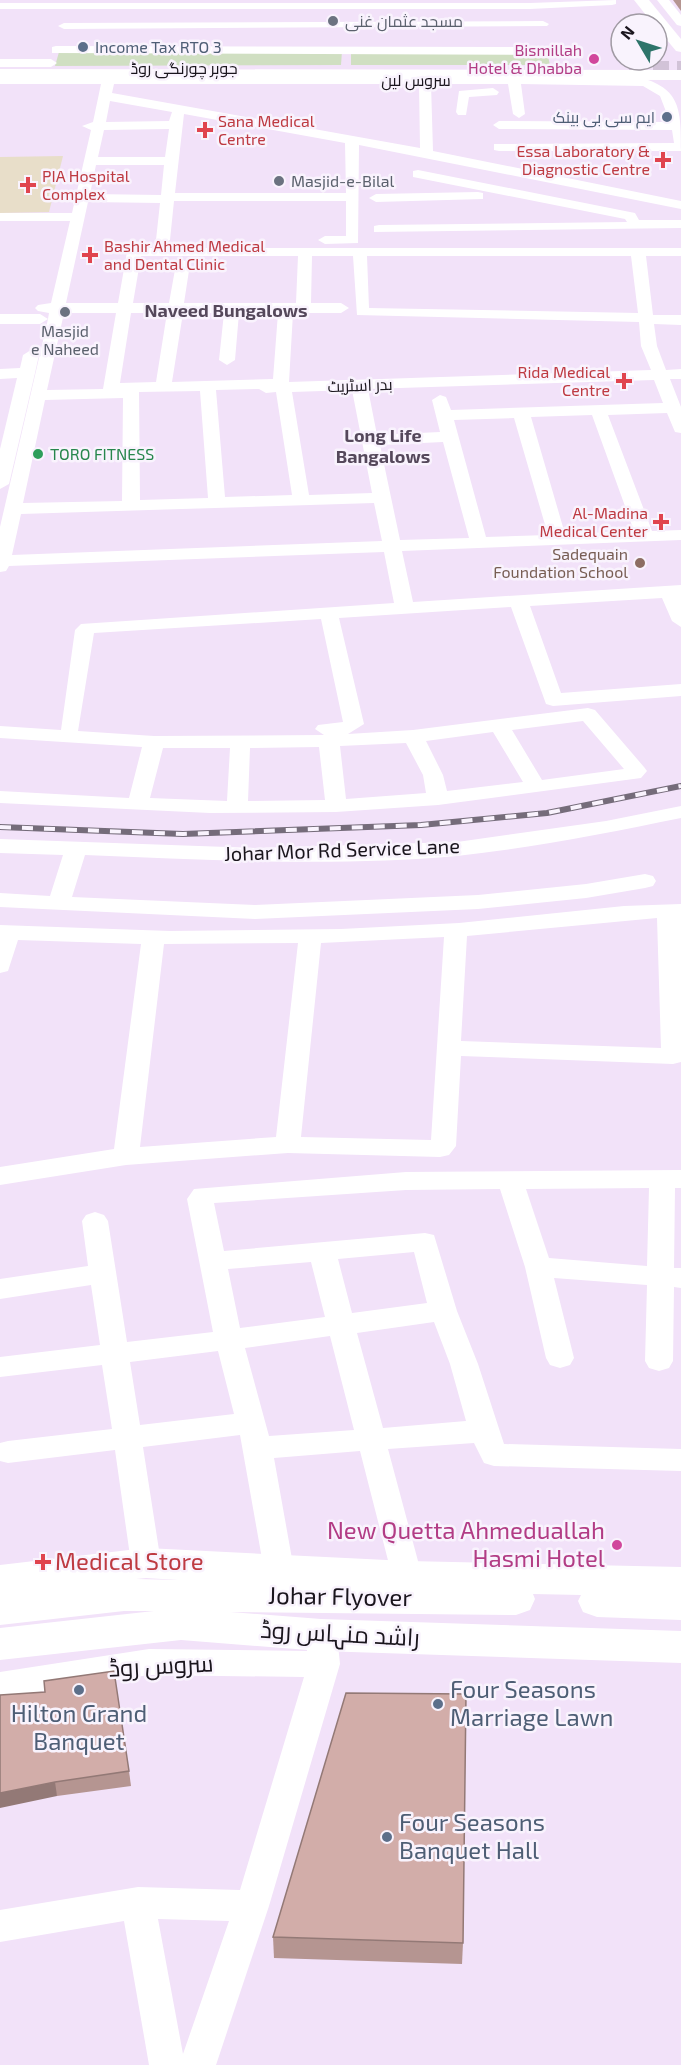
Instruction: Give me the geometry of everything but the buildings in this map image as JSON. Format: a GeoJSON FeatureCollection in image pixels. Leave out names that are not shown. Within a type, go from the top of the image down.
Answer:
{"type":"FeatureCollection","features":[{"type":"Feature","properties":{"kind":"main road"},"geometry":{"type":"LineString","coordinates":[[641,0],[681,48]]}},
{"type":"Feature","properties":{"kind":"main road"},"geometry":{"type":"LineString","coordinates":[[650,0],[681,39]]}},
{"type":"Feature","properties":{"kind":"main road"},"geometry":{"type":"LineString","coordinates":[[622,3],[634,12]]}},
{"type":"Feature","properties":{"kind":"main road","name":"جوہر چورنگی روڈ"},"geometry":{"type":"LineString","coordinates":[[0,68],[51,66],[367,70],[551,43],[599,65],[609,67]]}},
{"type":"Feature","properties":{"kind":"main road"},"geometry":{"type":"LineString","coordinates":[[676,67],[681,96]]}},
{"type":"Feature","properties":{"kind":"main road","name":"جوہر چورنگی روڈ"},"geometry":{"type":"LineString","coordinates":[[0,74],[105,77],[367,70],[609,72]]}},
{"type":"Feature","properties":{"kind":"main road"},"geometry":{"type":"LineString","coordinates":[[632,72],[681,96]]}},
{"type":"Feature","properties":{"kind":"main road"},"geometry":{"type":"LineString","coordinates":[[0,1580],[146,1563],[680,1590],[680,1647]]}},
{"type":"Feature","properties":{"kind":"main road","name":"Johar Flyover"},"geometry":{"type":"LineString","coordinates":[[0,1609],[124,1595],[525,1599],[680,1590]]}},
{"type":"Feature","properties":{"kind":"main road","name":"راشد منہاس روڈ"},"geometry":{"type":"LineString","coordinates":[[0,1644],[181,1624],[322,1649],[680,1647]]}},
{"type":"Feature","properties":{"kind":"street"},"geometry":{"type":"LineString","coordinates":[[663,0],[681,23]]}},
{"type":"Feature","properties":{"kind":"street"},"geometry":{"type":"LineString","coordinates":[[0,6],[192,3],[622,3]]}},
{"type":"Feature","properties":{"kind":"street"},"geometry":{"type":"LineString","coordinates":[[345,3],[348,68]]}},
{"type":"Feature","properties":{"kind":"street"},"geometry":{"type":"LineString","coordinates":[[529,3],[551,43]]}},
{"type":"Feature","properties":{"kind":"street"},"geometry":{"type":"LineString","coordinates":[[0,63],[51,66],[70,6]]}},
{"type":"Feature","properties":{"kind":"street"},"geometry":{"type":"LineString","coordinates":[[64,26],[347,25],[551,43]]}},
{"type":"Feature","properties":{"kind":"street"},"geometry":{"type":"LineString","coordinates":[[56,50],[349,51],[551,43]]}},
{"type":"Feature","properties":{"kind":"street","name":"سروس لین"},"geometry":{"type":"LineString","coordinates":[[0,80],[105,77],[425,80],[515,86],[632,72],[661,87],[666,94],[681,146]]}},
{"type":"Feature","properties":{"kind":"street"},"geometry":{"type":"LineString","coordinates":[[72,217],[82,198],[91,161],[93,126],[105,96],[105,77]]}},
{"type":"Feature","properties":{"kind":"street"},"geometry":{"type":"LineString","coordinates":[[0,484],[3,461],[72,217],[105,77]]}},
{"type":"Feature","properties":{"kind":"street"},"geometry":{"type":"LineString","coordinates":[[425,80],[427,154]]}},
{"type":"Feature","properties":{"kind":"street"},"geometry":{"type":"LineString","coordinates":[[462,112],[463,94],[489,98],[515,86],[519,114]]}},
{"type":"Feature","properties":{"kind":"street"},"geometry":{"type":"LineString","coordinates":[[105,96],[427,154],[681,205]]}},
{"type":"Feature","properties":{"kind":"street"},"geometry":{"type":"LineString","coordinates":[[163,240],[175,125],[179,109]]}},
{"type":"Feature","properties":{"kind":"street"},"geometry":{"type":"LineString","coordinates":[[93,126],[175,125]]}},
{"type":"Feature","properties":{"kind":"street"},"geometry":{"type":"LineString","coordinates":[[499,125],[677,126]]}},
{"type":"Feature","properties":{"kind":"street"},"geometry":{"type":"LineString","coordinates":[[126,241],[353,240],[352,141]]}},
{"type":"Feature","properties":{"kind":"street"},"geometry":{"type":"LineString","coordinates":[[499,147],[681,146]]}},
{"type":"Feature","properties":{"kind":"street"},"geometry":{"type":"LineString","coordinates":[[91,161],[173,161]]}},
{"type":"Feature","properties":{"kind":"street"},"geometry":{"type":"LineString","coordinates":[[418,174],[526,212]]}},
{"type":"Feature","properties":{"kind":"street"},"geometry":{"type":"LineString","coordinates":[[82,198],[353,197]]}},
{"type":"Feature","properties":{"kind":"street"},"geometry":{"type":"LineString","coordinates":[[376,198],[526,212],[633,227],[635,224],[681,224]]}},
{"type":"Feature","properties":{"kind":"street"},"geometry":{"type":"LineString","coordinates":[[526,212],[532,252]]}},
{"type":"Feature","properties":{"kind":"street"},"geometry":{"type":"LineString","coordinates":[[379,229],[526,212],[630,216],[635,224]]}},
{"type":"Feature","properties":{"kind":"street"},"geometry":{"type":"LineString","coordinates":[[0,217],[72,217]]}},
{"type":"Feature","properties":{"kind":"street"},"geometry":{"type":"LineString","coordinates":[[638,251],[650,346],[681,428]]}},
{"type":"Feature","properties":{"kind":"street"},"geometry":{"type":"LineString","coordinates":[[134,252],[304,258],[281,384],[111,388],[134,252]]}},
{"type":"Feature","properties":{"kind":"street"},"geometry":{"type":"LineString","coordinates":[[132,264],[183,264],[360,253],[681,252]]}},
{"type":"Feature","properties":{"kind":"street"},"geometry":{"type":"LineString","coordinates":[[360,253],[362,312],[681,320]]}},
{"type":"Feature","properties":{"kind":"street"},"geometry":{"type":"LineString","coordinates":[[163,387],[183,264]]}},
{"type":"Feature","properties":{"kind":"street"},"geometry":{"type":"LineString","coordinates":[[0,319],[46,312],[124,308],[341,308]]}},
{"type":"Feature","properties":{"kind":"street"},"geometry":{"type":"LineString","coordinates":[[227,360],[232,308]]}},
{"type":"Feature","properties":{"kind":"street"},"geometry":{"type":"LineString","coordinates":[[46,312],[39,395],[1,563],[681,535]]}},
{"type":"Feature","properties":{"kind":"street"},"geometry":{"type":"LineString","coordinates":[[378,316],[646,319]]}},
{"type":"Feature","properties":{"kind":"street"},"geometry":{"type":"LineString","coordinates":[[0,374],[27,374]]}},
{"type":"Feature","properties":{"kind":"street","name":"بدر اسٹریٹ"},"geometry":{"type":"LineString","coordinates":[[39,395],[681,374]]}},
{"type":"Feature","properties":{"kind":"street"},"geometry":{"type":"LineString","coordinates":[[436,383],[448,437],[479,543]]}},
{"type":"Feature","properties":{"kind":"street"},"geometry":{"type":"LineString","coordinates":[[359,385],[405,606]]}},
{"type":"Feature","properties":{"kind":"street"},"geometry":{"type":"LineString","coordinates":[[283,388],[301,500]]}},
{"type":"Feature","properties":{"kind":"street"},"geometry":{"type":"LineString","coordinates":[[208,390],[217,502]]}},
{"type":"Feature","properties":{"kind":"street"},"geometry":{"type":"LineString","coordinates":[[131,393],[131,505]]}},
{"type":"Feature","properties":{"kind":"street"},"geometry":{"type":"LineString","coordinates":[[443,415],[672,408]]}},
{"type":"Feature","properties":{"kind":"street"},"geometry":{"type":"LineString","coordinates":[[598,409],[645,536]]}},
{"type":"Feature","properties":{"kind":"street"},"geometry":{"type":"LineString","coordinates":[[521,412],[558,540]]}},
{"type":"Feature","properties":{"kind":"street"},"geometry":{"type":"LineString","coordinates":[[370,440],[448,437]]}},
{"type":"Feature","properties":{"kind":"street"},"geometry":{"type":"LineString","coordinates":[[14,509],[382,498]]}},
{"type":"Feature","properties":{"kind":"street"},"geometry":{"type":"LineString","coordinates":[[70,728],[86,628],[329,614],[405,606],[675,592],[681,621]]}},
{"type":"Feature","properties":{"kind":"street"},"geometry":{"type":"LineString","coordinates":[[518,600],[553,700],[681,690]]}},
{"type":"Feature","properties":{"kind":"street"},"geometry":{"type":"LineString","coordinates":[[0,732],[8,724],[158,734],[227,734],[351,727],[354,724],[329,614]]}},
{"type":"Feature","properties":{"kind":"street"},"geometry":{"type":"LineString","coordinates":[[0,732],[154,742],[329,741],[413,736],[588,714],[637,771],[634,774],[438,799],[336,806],[237,807],[0,797]]}},
{"type":"Feature","properties":{"kind":"street"},"geometry":{"type":"LineString","coordinates":[[500,726],[536,787]]}},
{"type":"Feature","properties":{"kind":"street"},"geometry":{"type":"LineString","coordinates":[[413,736],[433,775],[438,799]]}},
{"type":"Feature","properties":{"kind":"street"},"geometry":{"type":"LineString","coordinates":[[329,741],[336,806]]}},
{"type":"Feature","properties":{"kind":"street"},"geometry":{"type":"LineString","coordinates":[[138,804],[154,742]]}},
{"type":"Feature","properties":{"kind":"street"},"geometry":{"type":"LineString","coordinates":[[237,807],[240,743]]}},
{"type":"Feature","properties":{"kind":"street","name":"Johar Mor Rd Service Lane"},"geometry":{"type":"LineString","coordinates":[[0,846],[75,851],[255,855],[457,849],[606,827],[681,812]]}},
{"type":"Feature","properties":{"kind":"street"},"geometry":{"type":"LineString","coordinates":[[59,903],[75,851]]}},
{"type":"Feature","properties":{"kind":"street"},"geometry":{"type":"LineString","coordinates":[[0,900],[267,912],[478,902],[586,891],[645,881]]}},
{"type":"Feature","properties":{"kind":"street"},"geometry":{"type":"LineString","coordinates":[[0,966],[4,932],[153,939],[310,936],[456,929],[638,910],[675,911],[673,1056],[450,1048]]}},
{"type":"Feature","properties":{"kind":"street"},"geometry":{"type":"LineString","coordinates":[[0,1176],[126,1156],[288,1145],[440,1149],[443,1146],[456,929]]}},
{"type":"Feature","properties":{"kind":"street"},"geometry":{"type":"LineString","coordinates":[[288,1145],[310,936]]}},
{"type":"Feature","properties":{"kind":"street"},"geometry":{"type":"LineString","coordinates":[[126,1156],[153,939]]}},
{"type":"Feature","properties":{"kind":"street"},"geometry":{"type":"LineString","coordinates":[[279,1570],[254,1435],[229,1340],[200,1199],[209,1192],[406,1181],[671,1179],[670,1277],[659,1361]]}},
{"type":"Feature","properties":{"kind":"street"},"geometry":{"type":"LineString","coordinates":[[510,1180],[538,1266],[560,1358]]}},
{"type":"Feature","properties":{"kind":"street"},"geometry":{"type":"LineString","coordinates":[[95,1221],[146,1563]]}},
{"type":"Feature","properties":{"kind":"street"},"geometry":{"type":"LineString","coordinates":[[213,1261],[425,1242],[443,1311],[464,1364],[490,1451],[499,1456],[681,1461]]}},
{"type":"Feature","properties":{"kind":"street"},"geometry":{"type":"LineString","coordinates":[[322,1251],[407,1576]]}},
{"type":"Feature","properties":{"kind":"street"},"geometry":{"type":"LineString","coordinates":[[538,1266],[670,1277]]}},
{"type":"Feature","properties":{"kind":"street"},"geometry":{"type":"LineString","coordinates":[[0,1289],[102,1274]]}},
{"type":"Feature","properties":{"kind":"street"},"geometry":{"type":"LineString","coordinates":[[0,1367],[229,1340],[443,1311]]}},
{"type":"Feature","properties":{"kind":"street"},"geometry":{"type":"LineString","coordinates":[[8,1452],[127,1438],[254,1435],[370,1438],[483,1431]]}},
{"type":"Feature","properties":{"kind":"street"},"geometry":{"type":"LineString","coordinates":[[198,2065],[252,1906],[322,1649]]}},
{"type":"Feature","properties":{"kind":"street","name":"سروس روڈ"},"geometry":{"type":"LineString","coordinates":[[0,1685],[149,1662],[322,1649]]}},
{"type":"Feature","properties":{"kind":"street"},"geometry":{"type":"LineString","coordinates":[[0,1926],[138,1904],[252,1906]]}},
{"type":"Feature","properties":{"kind":"street"},"geometry":{"type":"LineString","coordinates":[[138,1904],[167,2065]]}},
{"type":"Feature","properties":{"kind":"shaded area","name":"PIA Hospital Complex"},"geometry":{"type":"Polygon","coordinates":[[[63,156],[49,212],[0,213],[0,157],[63,156]]]}},
{"type":"Feature","properties":{"kind":"green space"},"geometry":{"type":"Polygon","coordinates":[[[342,51],[341,65],[55,66],[59,52],[342,51]]]}},
{"type":"Feature","properties":{"kind":"green space"},"geometry":{"type":"Polygon","coordinates":[[[351,52],[547,52],[550,65],[351,65],[351,52]]]}},
{"type":"Feature","properties":{"kind":"tunnel"},"geometry":{"type":"LineString","coordinates":[[669,69],[681,69]]}},
{"type":"Feature","properties":{"kind":"railway"},"geometry":{"type":"LineString","coordinates":[[0,827],[183,834],[421,825],[547,813],[681,786]]}},
{"type":"Feature","properties":{"kind":"place","name":"مسجد عثمان غنی"},"geometry":{"type":"Point","coordinates":[333,21]}},
{"type":"Feature","properties":{"kind":"place","name":"Income Tax RTO 3"},"geometry":{"type":"Point","coordinates":[83,47]}},
{"type":"Feature","properties":{"kind":"place","name":"Bismillah Hotel & Dhabba"},"geometry":{"type":"Point","coordinates":[594,59]}},
{"type":"Feature","properties":{"kind":"place","name":"ایم سی بی بینک"},"geometry":{"type":"Point","coordinates":[667,117]}},
{"type":"Feature","properties":{"kind":"place","name":"Sana Medical Centre"},"geometry":{"type":"Point","coordinates":[205,130]}},
{"type":"Feature","properties":{"kind":"place","name":"Essa Laboratory & Diagnostic Centre"},"geometry":{"type":"Point","coordinates":[663,160]}},
{"type":"Feature","properties":{"kind":"place","name":"Masjid-e-Bilal"},"geometry":{"type":"Point","coordinates":[279,181]}},
{"type":"Feature","properties":{"kind":"place","name":"PIA Hospital Complex"},"geometry":{"type":"Point","coordinates":[28,185]}},
{"type":"Feature","properties":{"kind":"place","name":"Bashir Ahmed Medical and Dental Clinic"},"geometry":{"type":"Point","coordinates":[90,255]}},
{"type":"Feature","properties":{"kind":"place","name":"Masjid e Naheed"},"geometry":{"type":"Point","coordinates":[65,312]}},
{"type":"Feature","properties":{"kind":"place","name":"Rida Medical Centre"},"geometry":{"type":"Point","coordinates":[624,381]}},
{"type":"Feature","properties":{"kind":"place","name":"TORO FITNESS"},"geometry":{"type":"Point","coordinates":[38,454]}},
{"type":"Feature","properties":{"kind":"place","name":"Al-Madina Medical Center"},"geometry":{"type":"Point","coordinates":[661,522]}},
{"type":"Feature","properties":{"kind":"place","name":"Sadequain Foundation School"},"geometry":{"type":"Point","coordinates":[640,563]}},
{"type":"Feature","properties":{"kind":"place","name":"New Quetta Ahmeduallah Hasmi Hotel"},"geometry":{"type":"Point","coordinates":[617,1545]}},
{"type":"Feature","properties":{"kind":"place","name":"Medical Store"},"geometry":{"type":"Point","coordinates":[43,1562]}},
{"type":"Feature","properties":{"kind":"place","name":"Hilton Grand Banquet"},"geometry":{"type":"Point","coordinates":[79,1690]}},
{"type":"Feature","properties":{"kind":"place","name":"Four Seasons Marriage Lawn"},"geometry":{"type":"Point","coordinates":[438,1704]}},
{"type":"Feature","properties":{"kind":"place","name":"Four Seasons Banquet Hall"},"geometry":{"type":"Point","coordinates":[387,1837]}},
{"type":"Feature","properties":{"kind":"district","name":"Naveed Bungalows"},"geometry":{"type":"Point","coordinates":[226,311]}},
{"type":"Feature","properties":{"kind":"district","name":"Long Life Bangalows"},"geometry":{"type":"Point","coordinates":[383,446]}}]}
